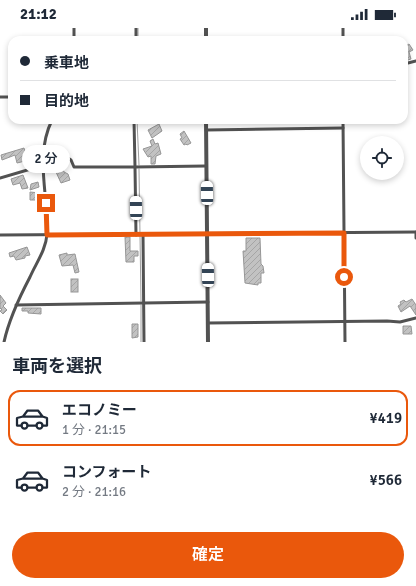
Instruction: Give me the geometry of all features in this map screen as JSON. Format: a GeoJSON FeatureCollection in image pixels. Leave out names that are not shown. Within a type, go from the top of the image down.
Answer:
{"type":"FeatureCollection","features":[{"type":"Feature","properties":{"kind":"street"},"geometry":{"type":"LineString","coordinates":[[4,342],[16,305],[44,248],[47,235],[45,192],[41,166],[47,130],[50,124]]}},
{"type":"Feature","properties":{"kind":"street"},"geometry":{"type":"LineString","coordinates":[[134,124],[136,234]]}},
{"type":"Feature","properties":{"kind":"street"},"geometry":{"type":"LineString","coordinates":[[206,124],[208,342]]}},
{"type":"Feature","properties":{"kind":"street"},"geometry":{"type":"LineString","coordinates":[[343,124],[345,342]]}},
{"type":"Feature","properties":{"kind":"street"},"geometry":{"type":"LineString","coordinates":[[206,130],[343,128]]}},
{"type":"Feature","properties":{"kind":"street"},"geometry":{"type":"LineString","coordinates":[[42,159],[68,158],[71,160],[74,167],[206,166]]}},
{"type":"Feature","properties":{"kind":"street"},"geometry":{"type":"LineString","coordinates":[[0,178],[41,166]]}},
{"type":"Feature","properties":{"kind":"street"},"geometry":{"type":"LineString","coordinates":[[0,235],[416,232],[416,238]]}},
{"type":"Feature","properties":{"kind":"street"},"geometry":{"type":"LineString","coordinates":[[143,234],[144,342]]}},
{"type":"Feature","properties":{"kind":"street"},"geometry":{"type":"LineString","coordinates":[[16,305],[208,302]]}},
{"type":"Feature","properties":{"kind":"street"},"geometry":{"type":"LineString","coordinates":[[208,323],[400,322],[416,318]]}},
{"type":"Feature","properties":{"kind":"building"},"geometry":{"type":"Polygon","coordinates":[[[408,45],[413,50],[409,52],[411,59],[408,60],[408,45]]]}},
{"type":"Feature","properties":{"kind":"building"},"geometry":{"type":"Polygon","coordinates":[[[159,124],[162,131],[152,138],[148,130],[159,124]]]}},
{"type":"Feature","properties":{"kind":"building"},"geometry":{"type":"Polygon","coordinates":[[[184,131],[191,143],[187,145],[184,145],[180,139],[182,138],[180,134],[184,131]]]}},
{"type":"Feature","properties":{"kind":"building"},"geometry":{"type":"Polygon","coordinates":[[[153,139],[155,144],[158,143],[161,154],[156,156],[155,164],[151,164],[151,156],[148,157],[143,149],[152,146],[150,141],[153,139]]]}},
{"type":"Feature","properties":{"kind":"building"},"geometry":{"type":"Polygon","coordinates":[[[24,148],[26,155],[33,153],[35,161],[30,162],[29,160],[17,163],[15,155],[2,160],[1,155],[24,148]]]}},
{"type":"Feature","properties":{"kind":"building"},"geometry":{"type":"Polygon","coordinates":[[[61,163],[64,172],[68,174],[70,180],[61,183],[56,172],[48,172],[47,168],[61,163]]]}},
{"type":"Feature","properties":{"kind":"building"},"geometry":{"type":"Polygon","coordinates":[[[23,175],[28,188],[22,189],[20,183],[13,185],[11,179],[23,175]]]}},
{"type":"Feature","properties":{"kind":"building"},"geometry":{"type":"Polygon","coordinates":[[[38,182],[39,187],[30,190],[31,184],[38,182]]]}},
{"type":"Feature","properties":{"kind":"building"},"geometry":{"type":"Polygon","coordinates":[[[30,192],[40,193],[39,200],[30,200],[30,192]]]}},
{"type":"Feature","properties":{"kind":"building"},"geometry":{"type":"Polygon","coordinates":[[[125,237],[130,237],[130,251],[138,251],[138,256],[134,256],[134,262],[126,262],[125,237]]]}},
{"type":"Feature","properties":{"kind":"building"},"geometry":{"type":"Polygon","coordinates":[[[246,238],[260,238],[261,264],[263,266],[264,273],[261,273],[261,283],[258,283],[258,285],[245,283],[243,251],[246,251],[246,238]]]}},
{"type":"Feature","properties":{"kind":"building"},"geometry":{"type":"Polygon","coordinates":[[[27,247],[30,255],[25,256],[25,258],[16,260],[14,256],[10,257],[9,253],[27,247]]]}},
{"type":"Feature","properties":{"kind":"building"},"geometry":{"type":"Polygon","coordinates":[[[67,253],[67,255],[75,254],[79,272],[75,273],[73,265],[62,266],[59,255],[67,253]]]}},
{"type":"Feature","properties":{"kind":"building"},"geometry":{"type":"Polygon","coordinates":[[[71,279],[78,279],[78,292],[71,292],[71,279]]]}},
{"type":"Feature","properties":{"kind":"building"},"geometry":{"type":"Polygon","coordinates":[[[0,295],[6,303],[3,306],[7,310],[3,314],[0,311],[2,310],[0,308],[0,295]]]}},
{"type":"Feature","properties":{"kind":"building"},"geometry":{"type":"Polygon","coordinates":[[[412,299],[416,305],[416,315],[410,306],[401,312],[398,306],[401,304],[400,302],[404,300],[406,302],[412,299]]]}},
{"type":"Feature","properties":{"kind":"building"},"geometry":{"type":"Polygon","coordinates":[[[22,308],[41,308],[41,314],[28,313],[28,311],[22,311],[22,308]]]}},
{"type":"Feature","properties":{"kind":"building"},"geometry":{"type":"Polygon","coordinates":[[[132,324],[138,324],[138,337],[132,338],[132,324]]]}},
{"type":"Feature","properties":{"kind":"building"},"geometry":{"type":"Polygon","coordinates":[[[403,326],[411,326],[412,334],[403,334],[403,326]]]}},
{"type":"Feature","properties":{"kind":"waterway"},"geometry":{"type":"LineString","coordinates":[[138,28],[138,36]]}},
{"type":"Feature","properties":{"kind":"waterway"},"geometry":{"type":"LineString","coordinates":[[137,124],[139,165]]}},
{"type":"Feature","properties":{"kind":"waterway"},"geometry":{"type":"LineString","coordinates":[[139,169],[141,301]]}},
{"type":"Feature","properties":{"kind":"waterway"},"geometry":{"type":"LineString","coordinates":[[141,305],[141,342]]}},
{"type":"Feature","properties":{"kind":"route"},"geometry":{"type":"LineString","coordinates":[[46,203],[47,235],[344,233],[344,277]]}}]}
